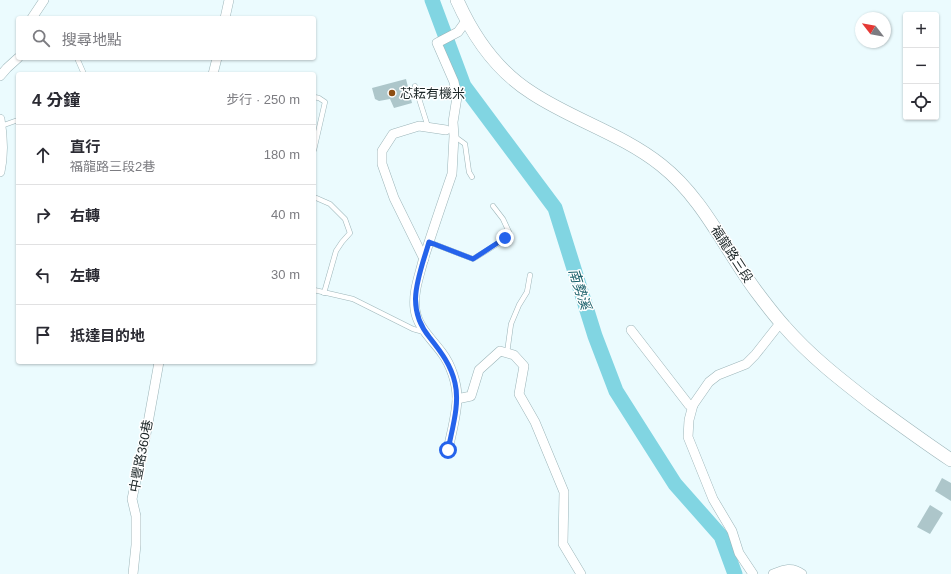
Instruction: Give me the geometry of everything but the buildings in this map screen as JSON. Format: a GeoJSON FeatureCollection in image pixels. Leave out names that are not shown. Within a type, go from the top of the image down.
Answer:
{"type":"FeatureCollection","features":[{"type":"Feature","properties":{"kind":"main road","name":"福龍路三段"},"geometry":{"type":"LineString","coordinates":[[457,0],[466,21],[478,41],[501,66],[532,92],[645,152],[676,178],[701,208],[755,290],[781,322],[818,360],[858,393],[951,460]]}},
{"type":"Feature","properties":{"kind":"street"},"geometry":{"type":"LineString","coordinates":[[33,16],[44,0]]}},
{"type":"Feature","properties":{"kind":"street"},"geometry":{"type":"LineString","coordinates":[[225,16],[229,0]]}},
{"type":"Feature","properties":{"kind":"street"},"geometry":{"type":"LineString","coordinates":[[448,450],[457,399],[455,383],[443,353],[425,332],[415,311],[414,300],[415,290],[429,242],[452,174],[454,136],[453,122],[457,97],[454,82],[437,43],[458,32],[466,21]]}},
{"type":"Feature","properties":{"kind":"street"},"geometry":{"type":"LineString","coordinates":[[0,76],[16,60]]}},
{"type":"Feature","properties":{"kind":"street"},"geometry":{"type":"LineString","coordinates":[[214,72],[216,60]]}},
{"type":"Feature","properties":{"kind":"street"},"geometry":{"type":"LineString","coordinates":[[0,172],[3,136],[1,123]]}},
{"type":"Feature","properties":{"kind":"street"},"geometry":{"type":"LineString","coordinates":[[424,259],[394,198],[382,164],[382,152],[394,134],[419,126],[446,130]]}},
{"type":"Feature","properties":{"kind":"street"},"geometry":{"type":"LineString","coordinates":[[754,574],[739,553],[732,531],[713,499],[688,437],[689,420],[693,405],[709,382],[718,375],[746,364],[781,322]]}},
{"type":"Feature","properties":{"kind":"street"},"geometry":{"type":"LineString","coordinates":[[631,330],[688,405],[693,405]]}},
{"type":"Feature","properties":{"kind":"street"},"geometry":{"type":"LineString","coordinates":[[457,399],[472,396],[479,370],[500,351],[514,355],[524,366],[519,394],[535,422],[564,492],[563,544],[581,574]]}},
{"type":"Feature","properties":{"kind":"street","name":"中豐路360巷"},"geometry":{"type":"LineString","coordinates":[[133,574],[136,545],[136,516],[132,499],[146,434],[158,364]]}},
{"type":"Feature","properties":{"kind":"street"},"geometry":{"type":"LineString","coordinates":[[773,574],[786,569],[797,570],[802,574]]}},
{"type":"Feature","properties":{"kind":"lane"},"geometry":{"type":"LineString","coordinates":[[78,60],[83,72]]}},
{"type":"Feature","properties":{"kind":"lane"},"geometry":{"type":"LineString","coordinates":[[415,86],[428,127]]}},
{"type":"Feature","properties":{"kind":"lane"},"geometry":{"type":"LineString","coordinates":[[316,97],[325,102],[316,141]]}},
{"type":"Feature","properties":{"kind":"lane"},"geometry":{"type":"LineString","coordinates":[[1,123],[16,120]]}},
{"type":"Feature","properties":{"kind":"lane"},"geometry":{"type":"LineString","coordinates":[[454,136],[465,144],[472,177]]}},
{"type":"Feature","properties":{"kind":"lane"},"geometry":{"type":"LineString","coordinates":[[316,198],[330,204],[345,219],[350,233],[336,251],[324,293]]}},
{"type":"Feature","properties":{"kind":"lane"},"geometry":{"type":"LineString","coordinates":[[429,242],[473,259],[502,241],[509,232],[503,219],[493,206]]}},
{"type":"Feature","properties":{"kind":"lane"},"geometry":{"type":"LineString","coordinates":[[507,353],[511,324],[519,305],[527,292],[530,275]]}},
{"type":"Feature","properties":{"kind":"lane"},"geometry":{"type":"LineString","coordinates":[[316,291],[353,299],[413,329],[425,332]]}},
{"type":"Feature","properties":{"kind":"waterway","name":"南勢溪"},"geometry":{"type":"LineString","coordinates":[[432,0],[464,86],[555,208],[595,336],[616,391],[675,484],[721,536],[735,574]]}},
{"type":"Feature","properties":{"kind":"place","name":"芯耘有機米"},"geometry":{"type":"Point","coordinates":[392,93]}},
{"type":"Feature","properties":{"kind":"route"},"geometry":{"type":"LineString","coordinates":[[448,450],[457,399],[455,383],[443,353],[429,338],[415,311],[415,290],[429,242],[473,259],[505,238]]}}]}
